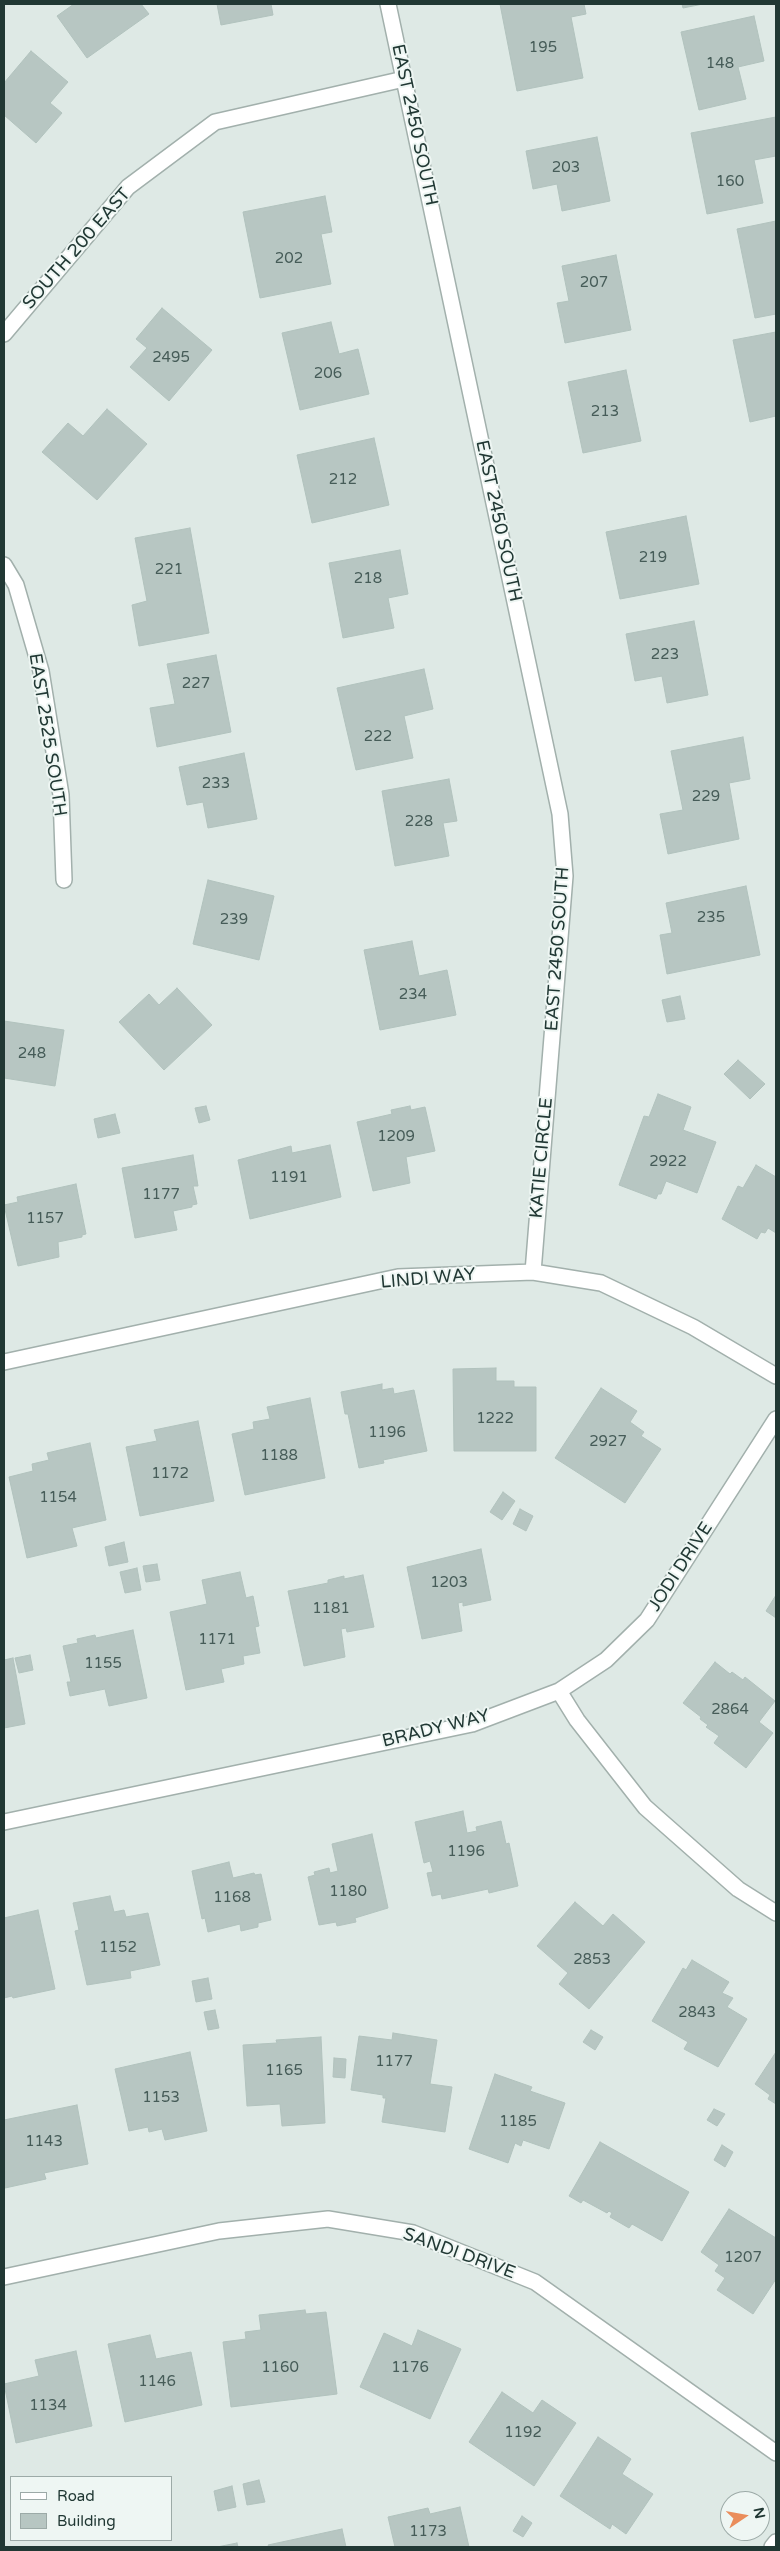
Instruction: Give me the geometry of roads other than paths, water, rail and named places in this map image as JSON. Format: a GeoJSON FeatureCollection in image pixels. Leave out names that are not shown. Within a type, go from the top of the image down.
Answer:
{"type":"FeatureCollection","features":[{"type":"Feature","properties":{"kind":"street","name":"EAST 2450 SOUTH"},"geometry":{"type":"LineString","coordinates":[[388,4],[560,814],[565,876],[552,1043]]}},
{"type":"Feature","properties":{"kind":"street","name":"SOUTH 200 EAST"},"geometry":{"type":"LineString","coordinates":[[4,334],[128,187],[215,122],[404,79]]}},
{"type":"Feature","properties":{"kind":"street","name":"EAST 2525 SOUTH"},"geometry":{"type":"LineString","coordinates":[[4,565],[16,585],[41,671],[61,795],[64,880]]}},
{"type":"Feature","properties":{"kind":"street","name":"KATIE CIRCLE"},"geometry":{"type":"LineString","coordinates":[[533,1272],[552,1043]]}},
{"type":"Feature","properties":{"kind":"street","name":"LINDI WAY"},"geometry":{"type":"LineString","coordinates":[[4,1362],[398,1278],[533,1272],[600,1283],[693,1327],[776,1376]]}},
{"type":"Feature","properties":{"kind":"street","name":"JODI DRIVE"},"geometry":{"type":"LineString","coordinates":[[559,1690],[606,1660],[647,1620],[776,1420]]}},
{"type":"Feature","properties":{"kind":"street","name":"BRADY WAY"},"geometry":{"type":"LineString","coordinates":[[4,1822],[472,1724],[559,1690]]}},
{"type":"Feature","properties":{"kind":"street"},"geometry":{"type":"LineString","coordinates":[[559,1690],[577,1720],[644,1807],[738,1889],[776,1913]]}},
{"type":"Feature","properties":{"kind":"street","name":"SANDI DRIVE"},"geometry":{"type":"LineString","coordinates":[[4,2278],[219,2231],[328,2219],[413,2233],[535,2282],[776,2453]]}},
{"type":"Feature","properties":{"kind":"street"},"geometry":{"type":"LineString","coordinates":[[772,2547],[776,2542]]}}]}
